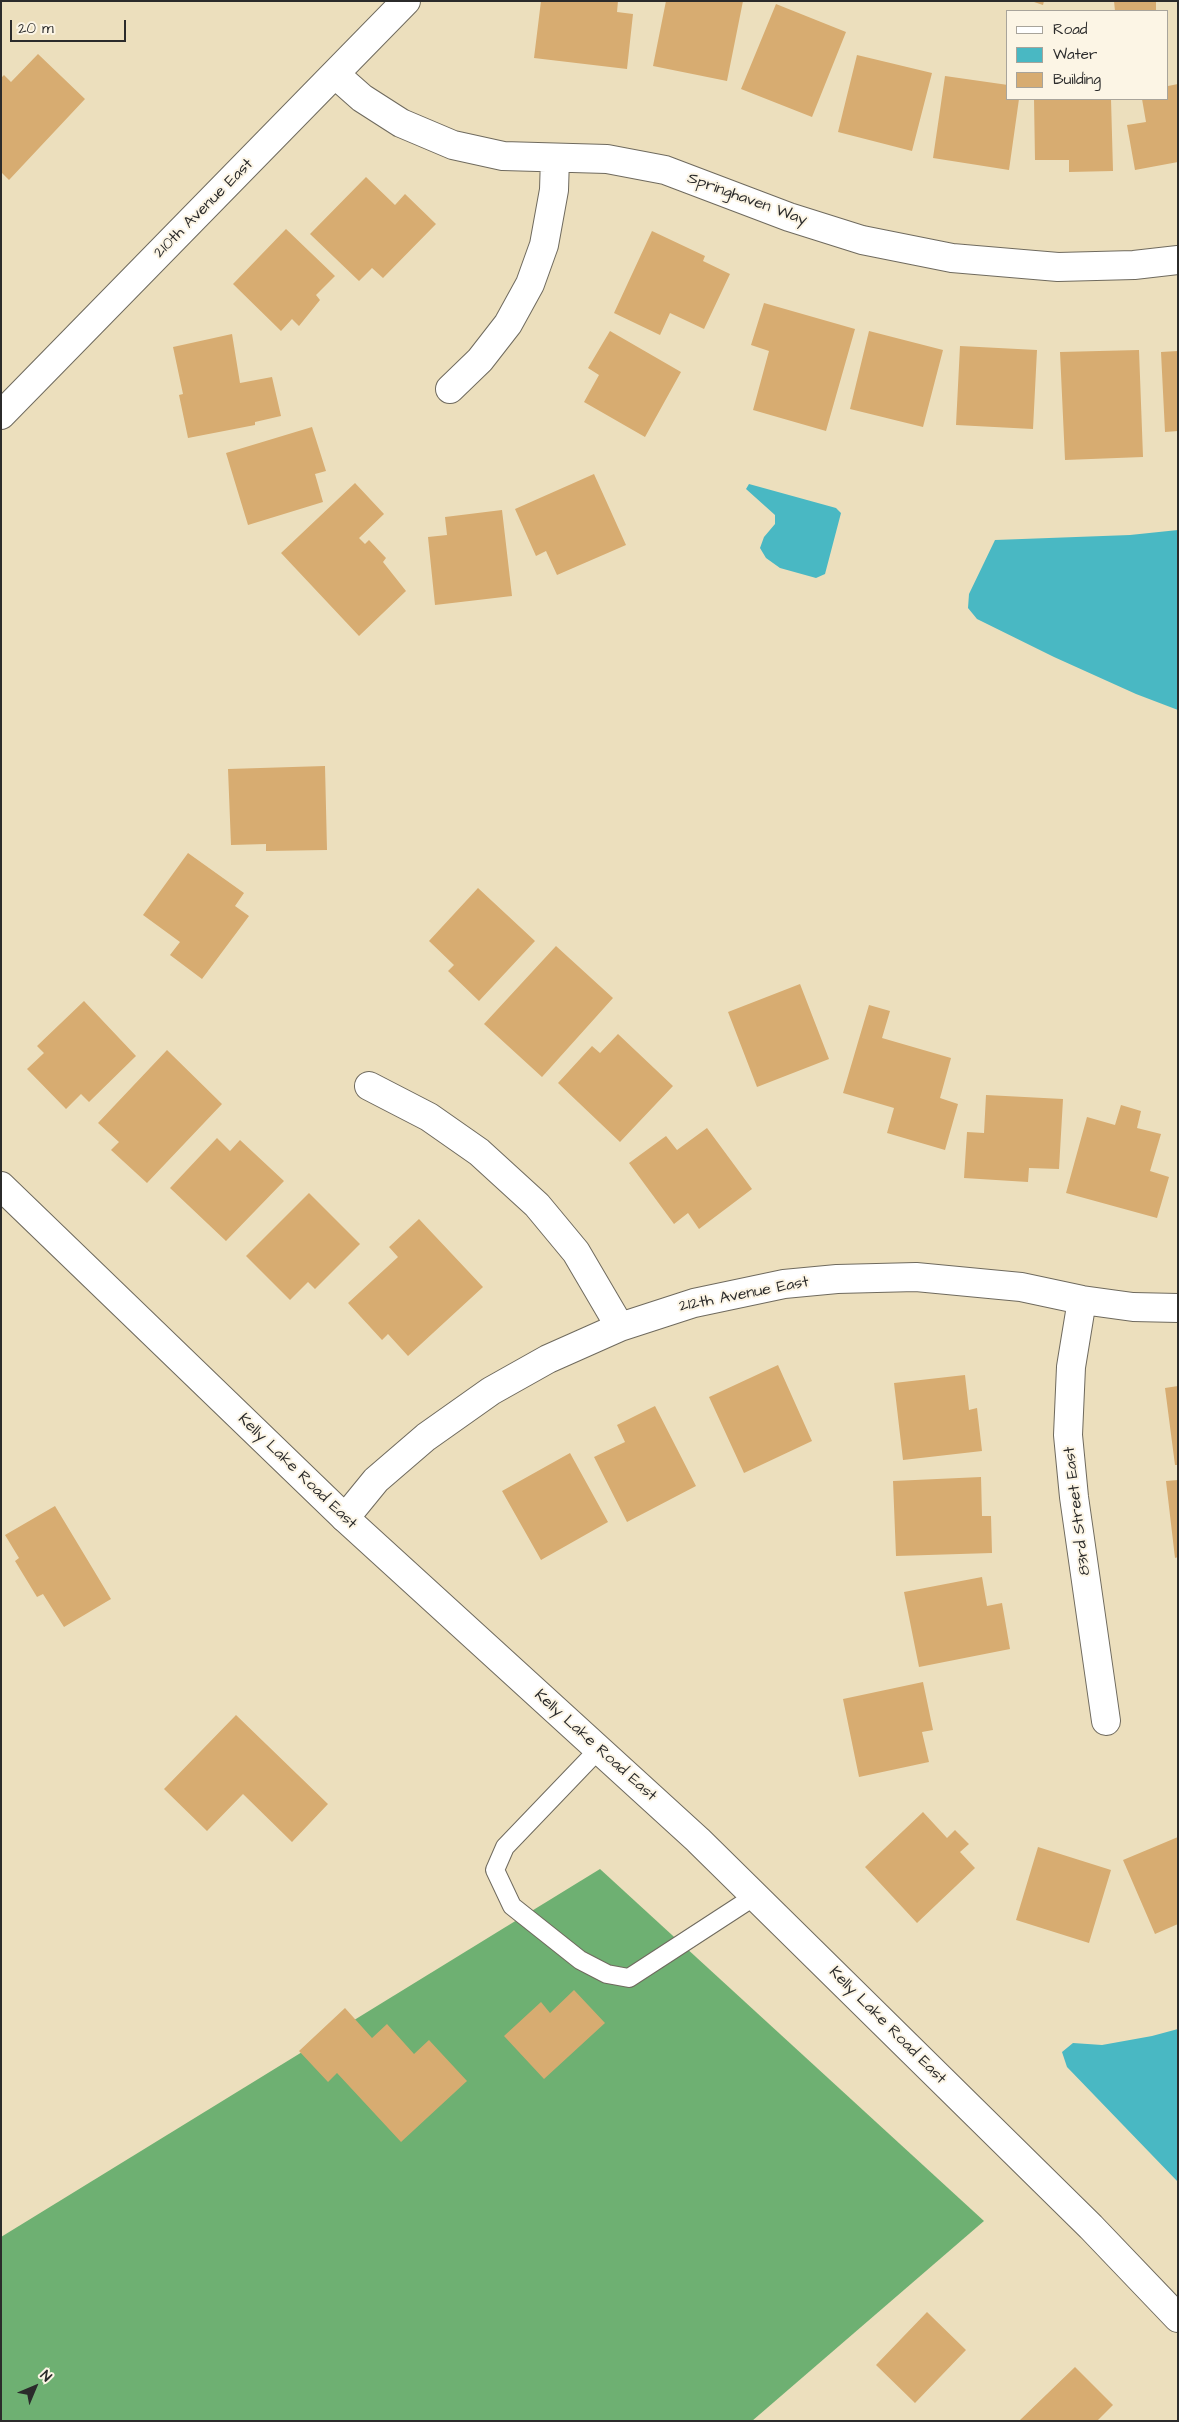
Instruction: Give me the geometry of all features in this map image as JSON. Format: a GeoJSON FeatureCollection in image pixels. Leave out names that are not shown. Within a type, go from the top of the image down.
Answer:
{"type":"FeatureCollection","features":[{"type":"Feature","properties":{"kind":"street","name":"210th Avenue East"},"geometry":{"type":"LineString","coordinates":[[1,414],[336,75],[406,1]]}},
{"type":"Feature","properties":{"kind":"street","name":"Springhaven Way"},"geometry":{"type":"LineString","coordinates":[[336,75],[362,98],[401,123],[453,145],[503,156],[607,159],[665,170],[790,217],[853,237],[952,258],[1058,267],[1134,265],[1178,260]]}},
{"type":"Feature","properties":{"kind":"street"},"geometry":{"type":"LineString","coordinates":[[450,389],[480,360],[508,324],[530,284],[544,245],[554,190],[555,158]]}},
{"type":"Feature","properties":{"kind":"street"},"geometry":{"type":"LineString","coordinates":[[369,1086],[429,1117],[480,1152],[537,1205],[576,1252],[620,1327]]}},
{"type":"Feature","properties":{"kind":"street","name":"Kelly Lake Road East"},"geometry":{"type":"LineString","coordinates":[[1,1186],[345,1518],[698,1840],[1091,2227],[1178,2318]]}},
{"type":"Feature","properties":{"kind":"street","name":"212th Avenue East"},"geometry":{"type":"LineString","coordinates":[[345,1518],[376,1480],[426,1437],[491,1392],[548,1359],[620,1327],[694,1303],[784,1284],[837,1279],[916,1277],[1021,1287],[1082,1300],[1133,1307],[1178,1308]]}},
{"type":"Feature","properties":{"kind":"street","name":"83rd Street East"},"geometry":{"type":"LineString","coordinates":[[1082,1300],[1071,1367],[1068,1435],[1074,1496],[1106,1721]]}},
{"type":"Feature","properties":{"kind":"lane"},"geometry":{"type":"LineString","coordinates":[[598,1750],[505,1847],[495,1870],[512,1906],[580,1960],[606,1974],[629,1978],[755,1896]]}},
{"type":"Feature","properties":{"kind":"green space"},"geometry":{"type":"Polygon","coordinates":[[[600,1869],[984,2221],[752,2421],[1,2421],[1,2237],[600,1869]]]}},
{"type":"Feature","properties":{"kind":"water"},"geometry":{"type":"Polygon","coordinates":[[[749,484],[836,508],[841,513],[825,574],[816,578],[780,568],[766,558],[760,548],[764,537],[775,524],[775,515],[746,489],[749,484]]]}},
{"type":"Feature","properties":{"kind":"water"},"geometry":{"type":"Polygon","coordinates":[[[1178,530],[1178,710],[1136,694],[1054,657],[977,619],[968,608],[969,594],[995,540],[1130,535],[1178,530]]]}},
{"type":"Feature","properties":{"kind":"water"},"geometry":{"type":"Polygon","coordinates":[[[1178,2029],[1178,2182],[1067,2067],[1062,2052],[1073,2043],[1102,2045],[1178,2029]]]}},
{"type":"Feature","properties":{"kind":"building"},"geometry":{"type":"Polygon","coordinates":[[[541,1],[618,1],[617,12],[633,14],[627,69],[534,58],[541,1]]]}},
{"type":"Feature","properties":{"kind":"building"},"geometry":{"type":"Polygon","coordinates":[[[666,1],[743,1],[727,81],[653,66],[666,1]]]}},
{"type":"Feature","properties":{"kind":"building"},"geometry":{"type":"Polygon","coordinates":[[[1031,1],[1044,1],[1043,5],[1031,1]]]}},
{"type":"Feature","properties":{"kind":"building"},"geometry":{"type":"Polygon","coordinates":[[[1114,1],[1156,1],[1156,10],[1115,10],[1114,1]]]}},
{"type":"Feature","properties":{"kind":"building"},"geometry":{"type":"Polygon","coordinates":[[[776,4],[846,32],[812,117],[741,89],[776,4]]]}},
{"type":"Feature","properties":{"kind":"building"},"geometry":{"type":"Polygon","coordinates":[[[38,54],[85,99],[9,180],[1,172],[1,78],[4,75],[11,82],[38,54]]]}},
{"type":"Feature","properties":{"kind":"building"},"geometry":{"type":"Polygon","coordinates":[[[857,55],[932,73],[912,151],[838,132],[857,55]]]}},
{"type":"Feature","properties":{"kind":"building"},"geometry":{"type":"Polygon","coordinates":[[[945,76],[1006,85],[1006,100],[1019,100],[1009,170],[933,158],[945,76]]]}},
{"type":"Feature","properties":{"kind":"building"},"geometry":{"type":"Polygon","coordinates":[[[1178,84],[1178,162],[1135,170],[1127,125],[1146,122],[1142,100],[1169,100],[1169,86],[1178,84]]]}},
{"type":"Feature","properties":{"kind":"building"},"geometry":{"type":"Polygon","coordinates":[[[1034,100],[1111,100],[1113,171],[1069,172],[1069,160],[1035,160],[1034,100]]]}},
{"type":"Feature","properties":{"kind":"building"},"geometry":{"type":"Polygon","coordinates":[[[366,177],[395,205],[405,194],[436,224],[383,278],[372,268],[359,281],[310,234],[366,177]]]}},
{"type":"Feature","properties":{"kind":"building"},"geometry":{"type":"Polygon","coordinates":[[[286,229],[335,276],[316,295],[320,300],[299,326],[292,319],[281,331],[233,284],[286,229]]]}},
{"type":"Feature","properties":{"kind":"building"},"geometry":{"type":"Polygon","coordinates":[[[652,231],[705,256],[703,261],[730,274],[704,329],[670,313],[660,335],[614,313],[652,231]]]}},
{"type":"Feature","properties":{"kind":"building"},"geometry":{"type":"Polygon","coordinates":[[[764,303],[855,329],[826,431],[753,410],[769,351],[751,345],[764,303]]]}},
{"type":"Feature","properties":{"kind":"building"},"geometry":{"type":"Polygon","coordinates":[[[610,331],[681,372],[645,437],[584,402],[599,375],[588,368],[610,331]]]}},
{"type":"Feature","properties":{"kind":"building"},"geometry":{"type":"Polygon","coordinates":[[[869,331],[943,350],[923,427],[850,409],[869,331]]]}},
{"type":"Feature","properties":{"kind":"building"},"geometry":{"type":"Polygon","coordinates":[[[232,334],[240,383],[272,377],[281,416],[255,422],[255,425],[188,438],[179,395],[183,394],[173,347],[232,334]]]}},
{"type":"Feature","properties":{"kind":"building"},"geometry":{"type":"Polygon","coordinates":[[[960,346],[1037,350],[1033,429],[956,425],[960,346]]]}},
{"type":"Feature","properties":{"kind":"building"},"geometry":{"type":"Polygon","coordinates":[[[1139,350],[1143,457],[1065,460],[1060,352],[1139,350]]]}},
{"type":"Feature","properties":{"kind":"building"},"geometry":{"type":"Polygon","coordinates":[[[1178,351],[1178,431],[1165,432],[1161,352],[1178,351]]]}},
{"type":"Feature","properties":{"kind":"building"},"geometry":{"type":"Polygon","coordinates":[[[312,427],[326,471],[315,474],[323,502],[248,525],[226,453],[312,427]]]}},
{"type":"Feature","properties":{"kind":"building"},"geometry":{"type":"Polygon","coordinates":[[[594,474],[626,545],[557,575],[546,551],[536,556],[515,509],[594,474]]]}},
{"type":"Feature","properties":{"kind":"building"},"geometry":{"type":"Polygon","coordinates":[[[355,483],[384,514],[359,538],[365,544],[369,540],[386,558],[383,562],[406,591],[359,636],[281,553],[355,483]]]}},
{"type":"Feature","properties":{"kind":"building"},"geometry":{"type":"Polygon","coordinates":[[[502,510],[512,596],[435,605],[428,537],[447,535],[445,517],[502,510]]]}},
{"type":"Feature","properties":{"kind":"building"},"geometry":{"type":"Polygon","coordinates":[[[325,766],[327,850],[266,851],[266,844],[231,845],[228,769],[325,766]]]}},
{"type":"Feature","properties":{"kind":"building"},"geometry":{"type":"Polygon","coordinates":[[[188,853],[244,893],[235,906],[249,916],[202,979],[170,955],[180,942],[143,915],[188,853]]]}},
{"type":"Feature","properties":{"kind":"building"},"geometry":{"type":"Polygon","coordinates":[[[478,888],[535,941],[479,1001],[448,971],[454,965],[429,941],[478,888]]]}},
{"type":"Feature","properties":{"kind":"building"},"geometry":{"type":"Polygon","coordinates":[[[556,946],[613,998],[542,1077],[484,1024],[556,946]]]}},
{"type":"Feature","properties":{"kind":"building"},"geometry":{"type":"Polygon","coordinates":[[[800,984],[829,1059],[757,1087],[728,1012],[800,984]]]}},
{"type":"Feature","properties":{"kind":"building"},"geometry":{"type":"Polygon","coordinates":[[[84,1001],[136,1056],[89,1102],[81,1094],[66,1109],[27,1069],[44,1053],[37,1046],[84,1001]]]}},
{"type":"Feature","properties":{"kind":"building"},"geometry":{"type":"Polygon","coordinates":[[[869,1005],[890,1011],[882,1038],[951,1058],[940,1098],[958,1104],[945,1150],[887,1133],[894,1108],[843,1093],[869,1005]]]}},
{"type":"Feature","properties":{"kind":"building"},"geometry":{"type":"Polygon","coordinates":[[[618,1034],[673,1086],[620,1142],[558,1083],[592,1046],[600,1053],[618,1034]]]}},
{"type":"Feature","properties":{"kind":"building"},"geometry":{"type":"Polygon","coordinates":[[[167,1050],[222,1104],[147,1183],[111,1150],[119,1142],[98,1123],[167,1050]]]}},
{"type":"Feature","properties":{"kind":"building"},"geometry":{"type":"Polygon","coordinates":[[[986,1095],[1063,1099],[1059,1169],[1029,1168],[1028,1182],[964,1178],[967,1132],[984,1133],[986,1095]]]}},
{"type":"Feature","properties":{"kind":"building"},"geometry":{"type":"Polygon","coordinates":[[[1121,1105],[1141,1111],[1137,1128],[1161,1134],[1150,1171],[1169,1177],[1157,1218],[1066,1193],[1087,1117],[1115,1125],[1121,1105]]]}},
{"type":"Feature","properties":{"kind":"building"},"geometry":{"type":"Polygon","coordinates":[[[707,1128],[752,1189],[699,1229],[688,1213],[674,1224],[629,1163],[666,1136],[677,1150],[707,1128]]]}},
{"type":"Feature","properties":{"kind":"building"},"geometry":{"type":"Polygon","coordinates":[[[217,1138],[230,1151],[240,1140],[284,1181],[226,1241],[170,1188],[217,1138]]]}},
{"type":"Feature","properties":{"kind":"building"},"geometry":{"type":"Polygon","coordinates":[[[309,1193],[360,1244],[315,1289],[308,1282],[290,1300],[246,1256],[309,1193]]]}},
{"type":"Feature","properties":{"kind":"building"},"geometry":{"type":"Polygon","coordinates":[[[419,1219],[483,1287],[408,1356],[388,1334],[382,1340],[348,1303],[398,1257],[389,1247],[419,1219]]]}},
{"type":"Feature","properties":{"kind":"building"},"geometry":{"type":"Polygon","coordinates":[[[778,1365],[812,1441],[744,1473],[709,1397],[778,1365]]]}},
{"type":"Feature","properties":{"kind":"building"},"geometry":{"type":"Polygon","coordinates":[[[965,1375],[969,1410],[977,1408],[982,1451],[903,1460],[894,1383],[965,1375]]]}},
{"type":"Feature","properties":{"kind":"building"},"geometry":{"type":"Polygon","coordinates":[[[1178,1386],[1178,1465],[1175,1465],[1165,1388],[1178,1386]]]}},
{"type":"Feature","properties":{"kind":"building"},"geometry":{"type":"Polygon","coordinates":[[[655,1406],[696,1486],[627,1522],[594,1457],[625,1442],[617,1425],[655,1406]]]}},
{"type":"Feature","properties":{"kind":"building"},"geometry":{"type":"Polygon","coordinates":[[[570,1453],[608,1522],[541,1560],[502,1491],[570,1453]]]}},
{"type":"Feature","properties":{"kind":"building"},"geometry":{"type":"Polygon","coordinates":[[[981,1477],[982,1516],[991,1516],[992,1553],[896,1556],[893,1481],[981,1477]]]}},
{"type":"Feature","properties":{"kind":"building"},"geometry":{"type":"Polygon","coordinates":[[[1178,1480],[1178,1557],[1175,1558],[1166,1481],[1178,1480]]]}},
{"type":"Feature","properties":{"kind":"building"},"geometry":{"type":"Polygon","coordinates":[[[55,1506],[111,1599],[64,1627],[43,1594],[37,1597],[15,1561],[19,1558],[5,1535],[55,1506]]]}},
{"type":"Feature","properties":{"kind":"building"},"geometry":{"type":"Polygon","coordinates":[[[982,1577],[987,1606],[1002,1603],[1010,1649],[919,1667],[904,1592],[982,1577]]]}},
{"type":"Feature","properties":{"kind":"building"},"geometry":{"type":"Polygon","coordinates":[[[923,1682],[933,1730],[922,1732],[929,1762],[859,1777],[843,1699],[923,1682]]]}},
{"type":"Feature","properties":{"kind":"building"},"geometry":{"type":"Polygon","coordinates":[[[236,1715],[328,1804],[292,1842],[243,1794],[207,1831],[164,1789],[236,1715]]]}},
{"type":"Feature","properties":{"kind":"building"},"geometry":{"type":"Polygon","coordinates":[[[923,1812],[947,1838],[955,1830],[969,1844],[960,1852],[975,1868],[917,1923],[865,1867],[923,1812]]]}},
{"type":"Feature","properties":{"kind":"building"},"geometry":{"type":"Polygon","coordinates":[[[1178,1837],[1178,1924],[1155,1934],[1123,1860],[1178,1837]]]}},
{"type":"Feature","properties":{"kind":"building"},"geometry":{"type":"Polygon","coordinates":[[[1038,1847],[1111,1870],[1089,1943],[1016,1920],[1038,1847]]]}},
{"type":"Feature","properties":{"kind":"building"},"geometry":{"type":"Polygon","coordinates":[[[574,1990],[605,2023],[544,2079],[504,2036],[541,2002],[550,2013],[574,1990]]]}},
{"type":"Feature","properties":{"kind":"building"},"geometry":{"type":"Polygon","coordinates":[[[345,2008],[372,2038],[387,2024],[414,2054],[429,2040],[467,2081],[401,2142],[337,2073],[328,2082],[299,2051],[345,2008]]]}},
{"type":"Feature","properties":{"kind":"building"},"geometry":{"type":"Polygon","coordinates":[[[927,2312],[966,2350],[915,2403],[876,2365],[927,2312]]]}},
{"type":"Feature","properties":{"kind":"building"},"geometry":{"type":"Polygon","coordinates":[[[1075,2367],[1113,2405],[1097,2421],[1019,2421],[1075,2367]]]}}]}
